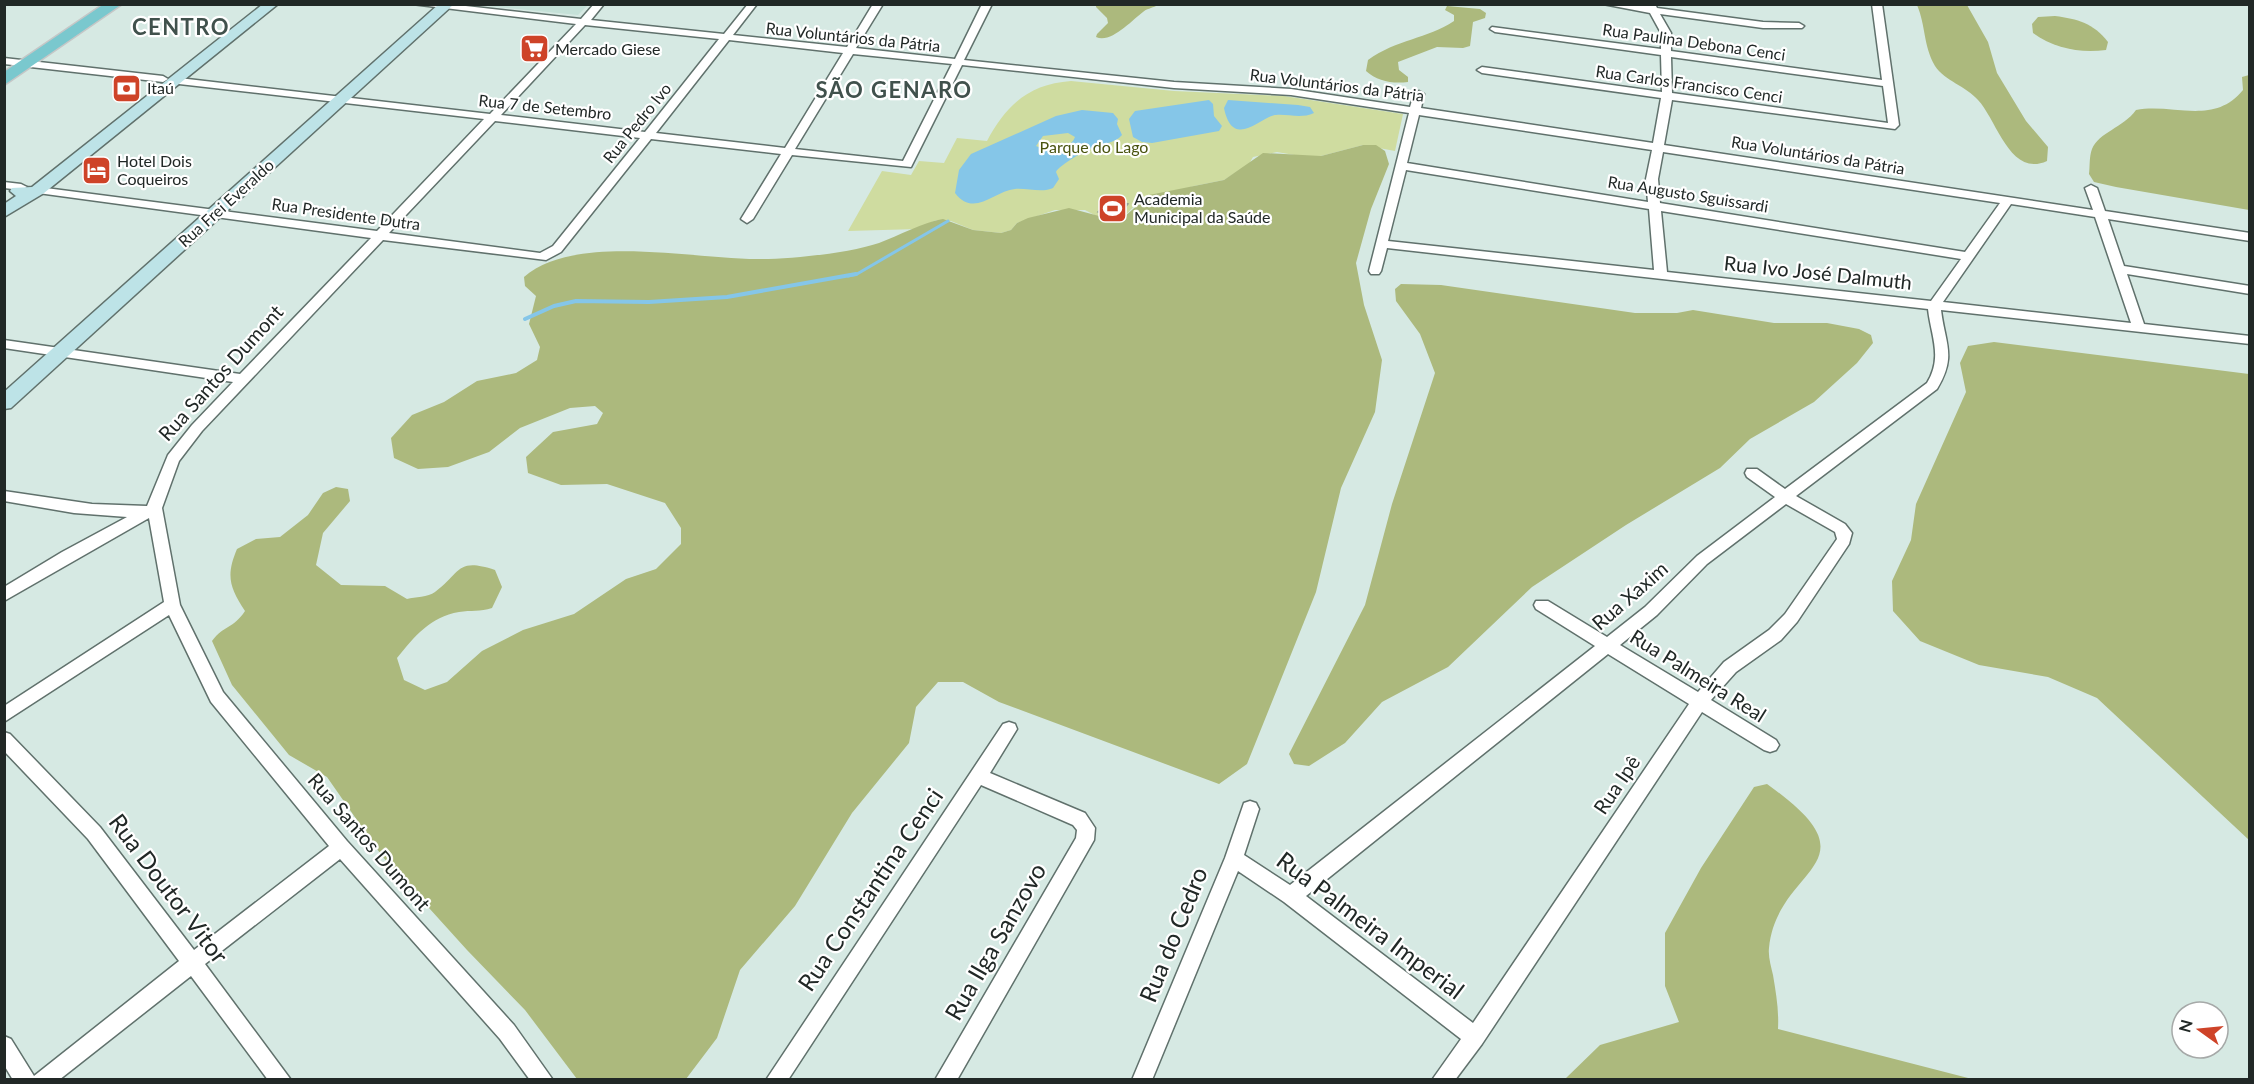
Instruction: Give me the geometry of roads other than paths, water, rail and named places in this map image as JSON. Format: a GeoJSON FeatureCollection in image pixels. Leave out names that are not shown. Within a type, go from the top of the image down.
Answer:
{"type":"FeatureCollection","features":[{"type":"Feature","properties":{"kind":"main road"},"geometry":{"type":"LineString","coordinates":[[4,80],[115,4]]}},
{"type":"Feature","properties":{"kind":"street"},"geometry":{"type":"LineString","coordinates":[[171,80],[262,4]]}},
{"type":"Feature","properties":{"kind":"street"},"geometry":{"type":"LineString","coordinates":[[4,212],[23,189],[272,4]]}},
{"type":"Feature","properties":{"kind":"street","name":"Rua Voluntários da Pátria"},"geometry":{"type":"LineString","coordinates":[[416,4],[1174,85],[1291,92],[2250,237]]}},
{"type":"Feature","properties":{"kind":"street","name":"Rua Santos Dumont"},"geometry":{"type":"LineString","coordinates":[[543,1080],[507,1032],[341,847],[217,697],[172,605],[155,508],[173,459],[197,428],[600,4]]}},
{"type":"Feature","properties":{"kind":"street","name":"Rua Pedro Ivo"},"geometry":{"type":"LineString","coordinates":[[542,256],[557,249],[753,4]]}},
{"type":"Feature","properties":{"kind":"street"},"geometry":{"type":"LineString","coordinates":[[747,219],[878,4]]}},
{"type":"Feature","properties":{"kind":"street"},"geometry":{"type":"LineString","coordinates":[[957,63],[987,4]]}},
{"type":"Feature","properties":{"kind":"street"},"geometry":{"type":"LineString","coordinates":[[1607,4],[1652,8],[1763,25],[1799,26]]}},
{"type":"Feature","properties":{"kind":"street"},"geometry":{"type":"LineString","coordinates":[[1877,4],[1890,84]]}},
{"type":"Feature","properties":{"kind":"street","name":"Rua Frei Everaldo"},"geometry":{"type":"LineString","coordinates":[[4,403],[446,6]]}},
{"type":"Feature","properties":{"kind":"street"},"geometry":{"type":"LineString","coordinates":[[1652,8],[1666,33],[1667,96],[1652,179],[1661,276]]}},
{"type":"Feature","properties":{"kind":"street","name":"Rua Paulina Debona Cenci"},"geometry":{"type":"LineString","coordinates":[[1495,29],[1890,84]]}},
{"type":"Feature","properties":{"kind":"street","name":"Rua 7 de Setembro"},"geometry":{"type":"LineString","coordinates":[[4,61],[907,165],[957,63]]}},
{"type":"Feature","properties":{"kind":"street","name":"Rua Carlos Francisco Cenci"},"geometry":{"type":"LineString","coordinates":[[1482,70],[1891,127],[1894,125],[1890,84]]}},
{"type":"Feature","properties":{"kind":"street"},"geometry":{"type":"LineString","coordinates":[[1375,271],[1419,94]]}},
{"type":"Feature","properties":{"kind":"street","name":"Rua Augusto Sguissardi"},"geometry":{"type":"LineString","coordinates":[[1402,165],[1968,256]]}},
{"type":"Feature","properties":{"kind":"street"},"geometry":{"type":"LineString","coordinates":[[2091,188],[2139,328]]}},
{"type":"Feature","properties":{"kind":"street","name":"Rua Presidente Dutra"},"geometry":{"type":"LineString","coordinates":[[23,189],[542,256]]}},
{"type":"Feature","properties":{"kind":"street"},"geometry":{"type":"LineString","coordinates":[[1934,305],[2008,200]]}},
{"type":"Feature","properties":{"kind":"street","name":"Rua Ivo José Dalmuth"},"geometry":{"type":"LineString","coordinates":[[1382,244],[2250,340]]}},
{"type":"Feature","properties":{"kind":"street"},"geometry":{"type":"LineString","coordinates":[[2119,269],[2250,290]]}},
{"type":"Feature","properties":{"kind":"street","name":"Rua Xaxim"},"geometry":{"type":"LineString","coordinates":[[1291,896],[1606,644],[1651,611],[1702,560],[1932,386],[1942,372],[1945,353],[1934,305]]}},
{"type":"Feature","properties":{"kind":"street"},"geometry":{"type":"LineString","coordinates":[[4,344],[243,380]]}},
{"type":"Feature","properties":{"kind":"street"},"geometry":{"type":"LineString","coordinates":[[1752,473],[1786,497]]}},
{"type":"Feature","properties":{"kind":"street"},"geometry":{"type":"LineString","coordinates":[[4,496],[93,510],[125,512],[155,508]]}},
{"type":"Feature","properties":{"kind":"street","name":"Rua Ipê"},"geometry":{"type":"LineString","coordinates":[[1442,1080],[1475,1037],[1700,702],[1730,667],[1775,635],[1791,618],[1844,540],[1845,533],[1786,497]]}},
{"type":"Feature","properties":{"kind":"street"},"geometry":{"type":"LineString","coordinates":[[4,594],[67,556],[155,508]]}},
{"type":"Feature","properties":{"kind":"street"},"geometry":{"type":"LineString","coordinates":[[4,715],[172,605]]}},
{"type":"Feature","properties":{"kind":"street","name":"Rua Palmeira Real"},"geometry":{"type":"LineString","coordinates":[[1542,605],[1770,745]]}},
{"type":"Feature","properties":{"kind":"street","name":"Rua Constantina Cenci"},"geometry":{"type":"LineString","coordinates":[[776,1080],[1009,729]]}},
{"type":"Feature","properties":{"kind":"street","name":"Rua Doutor Vitor"},"geometry":{"type":"LineString","coordinates":[[4,739],[94,833],[281,1080]]}},
{"type":"Feature","properties":{"kind":"street","name":"Rua Ilga Sanzovo"},"geometry":{"type":"LineString","coordinates":[[945,1080],[1085,840],[1086,828],[1079,819],[978,776]]}},
{"type":"Feature","properties":{"kind":"street","name":"Rua do Cedro"},"geometry":{"type":"LineString","coordinates":[[1142,1080],[1234,858],[1250,809]]}},
{"type":"Feature","properties":{"kind":"street"},"geometry":{"type":"LineString","coordinates":[[42,1080],[341,847]]}},
{"type":"Feature","properties":{"kind":"street","name":"Rua Palmeira Imperial"},"geometry":{"type":"LineString","coordinates":[[1234,858],[1291,896],[1475,1037]]}},
{"type":"Feature","properties":{"kind":"street"},"geometry":{"type":"LineString","coordinates":[[4,1046],[25,1080]]}},
{"type":"Feature","properties":{"kind":"water"},"geometry":{"type":"Polygon","coordinates":[[[1209,100],[1213,104],[1214,116],[1222,126],[1219,131],[1152,143],[1142,142],[1133,137],[1129,119],[1135,111],[1209,100]]]}},
{"type":"Feature","properties":{"kind":"water"},"geometry":{"type":"Polygon","coordinates":[[[1228,100],[1298,105],[1310,107],[1314,113],[1300,116],[1276,115],[1241,130],[1234,128],[1228,121],[1224,108],[1228,100]]]}},
{"type":"Feature","properties":{"kind":"water"},"geometry":{"type":"Polygon","coordinates":[[[1082,110],[1113,113],[1118,119],[1117,124],[1122,135],[1113,141],[1087,150],[1062,165],[1056,172],[1059,179],[1053,188],[1015,189],[977,203],[962,200],[955,193],[959,170],[971,154],[1056,116],[1082,110]],[[1068,133],[1043,136],[1036,146],[1047,149],[1063,148],[1068,146],[1075,137],[1068,133]]]}},
{"type":"Feature","properties":{"kind":"waterway"},"geometry":{"type":"LineString","coordinates":[[848,276],[857,274],[948,221]]}},
{"type":"Feature","properties":{"kind":"waterway"},"geometry":{"type":"LineString","coordinates":[[525,319],[554,306],[576,301],[649,302],[727,297],[856,274]]}},
{"type":"Feature","properties":{"kind":"place","name":"Mercado Giese"},"geometry":{"type":"Point","coordinates":[534,49]}},
{"type":"Feature","properties":{"kind":"place","name":"Itaú"},"geometry":{"type":"Point","coordinates":[126,88]}},
{"type":"Feature","properties":{"kind":"place","name":"Hotel Dois Coqueiros"},"geometry":{"type":"Point","coordinates":[96,170]}},
{"type":"Feature","properties":{"kind":"place","name":"Academia Municipal da Saúde"},"geometry":{"type":"Point","coordinates":[1113,208]}},
{"type":"Feature","properties":{"kind":"district","name":"CENTRO"},"geometry":{"type":"Point","coordinates":[181,27]}},
{"type":"Feature","properties":{"kind":"district","name":"SÃO GENARO"},"geometry":{"type":"Point","coordinates":[894,90]}},
{"type":"Feature","properties":{"kind":"park label","name":"Parque do Lago"},"geometry":{"type":"Point","coordinates":[1094,147]}}]}
